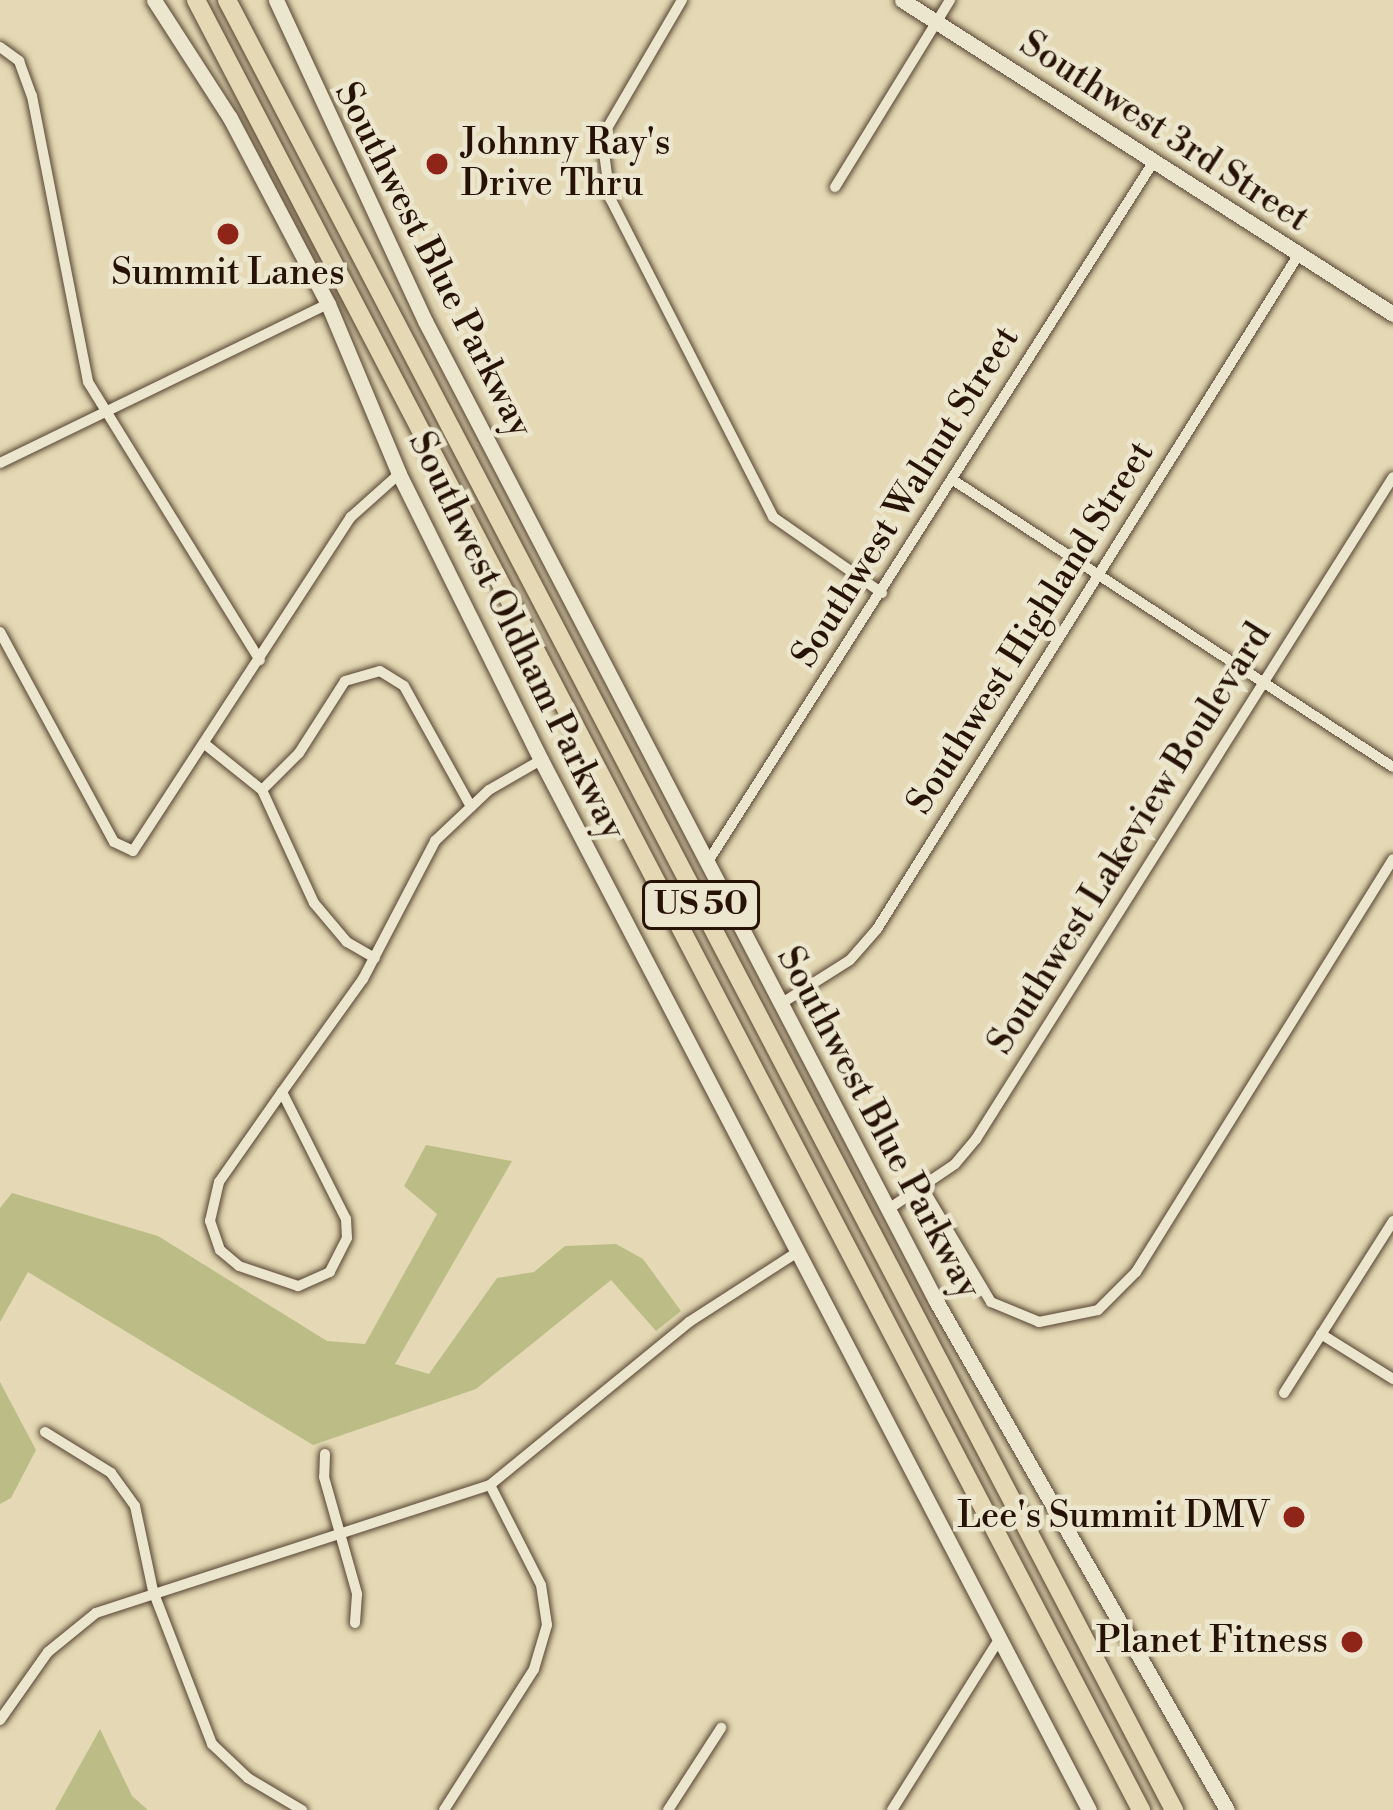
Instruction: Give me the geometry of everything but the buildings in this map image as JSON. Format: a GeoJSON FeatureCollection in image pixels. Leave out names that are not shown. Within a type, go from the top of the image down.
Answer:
{"type":"FeatureCollection","features":[{"type":"Feature","properties":{"kind":"highway","name":"US 50"},"geometry":{"type":"LineString","coordinates":[[196,0],[1141,1810]]}},
{"type":"Feature","properties":{"kind":"highway","name":"US 50"},"geometry":{"type":"LineString","coordinates":[[228,1],[1174,1810]]}},
{"type":"Feature","properties":{"kind":"street","name":"Southwest Oldham Parkway"},"geometry":{"type":"LineString","coordinates":[[154,0],[230,118],[328,304],[400,474],[541,760],[1089,1810]]}},
{"type":"Feature","properties":{"kind":"street","name":"Southwest Blue Parkway"},"geometry":{"type":"LineString","coordinates":[[276,0],[425,321],[707,863],[890,1208],[1227,1810]]}},
{"type":"Feature","properties":{"kind":"street"},"geometry":{"type":"LineString","coordinates":[[682,0],[602,137],[602,166],[643,268],[773,517],[882,593]]}},
{"type":"Feature","properties":{"kind":"street","name":"Southwest 3rd Street"},"geometry":{"type":"LineString","coordinates":[[902,0],[1393,314]]}},
{"type":"Feature","properties":{"kind":"street"},"geometry":{"type":"LineString","coordinates":[[835,187],[950,0]]}},
{"type":"Feature","properties":{"kind":"street"},"geometry":{"type":"LineString","coordinates":[[0,47],[20,62],[32,96],[88,382],[104,418],[260,659]]}},
{"type":"Feature","properties":{"kind":"street","name":"Southwest Walnut Street"},"geometry":{"type":"LineString","coordinates":[[707,863],[1154,161]]}},
{"type":"Feature","properties":{"kind":"street","name":"Southwest Highland Street"},"geometry":{"type":"LineString","coordinates":[[782,1003],[850,960],[878,929],[1299,254]]}},
{"type":"Feature","properties":{"kind":"street"},"geometry":{"type":"LineString","coordinates":[[0,463],[104,418],[328,304]]}},
{"type":"Feature","properties":{"kind":"street"},"geometry":{"type":"LineString","coordinates":[[0,632],[114,842],[129,853],[206,745],[351,517],[400,474]]}},
{"type":"Feature","properties":{"kind":"street","name":"Southwest Lakeview Boulevard"},"geometry":{"type":"LineString","coordinates":[[890,1208],[923,1188],[976,1139],[1393,477]]}},
{"type":"Feature","properties":{"kind":"street"},"geometry":{"type":"LineString","coordinates":[[953,480],[1099,580],[1393,767]]}},
{"type":"Feature","properties":{"kind":"street"},"geometry":{"type":"LineString","coordinates":[[262,790],[299,753],[345,681],[380,671],[404,686],[470,805]]}},
{"type":"Feature","properties":{"kind":"street"},"geometry":{"type":"LineString","coordinates":[[206,745],[262,790],[314,903],[347,942],[375,958]]}},
{"type":"Feature","properties":{"kind":"street"},"geometry":{"type":"LineString","coordinates":[[282,1092],[346,1220],[347,1238],[330,1272],[298,1286],[239,1266],[220,1250],[210,1221],[219,1182],[375,958],[416,869],[470,805],[541,760]]}},
{"type":"Feature","properties":{"kind":"street"},"geometry":{"type":"LineString","coordinates":[[923,1188],[991,1302],[1039,1322],[1098,1310],[1136,1271],[1393,860]]}},
{"type":"Feature","properties":{"kind":"street"},"geometry":{"type":"LineString","coordinates":[[1285,1393],[1393,1221]]}},
{"type":"Feature","properties":{"kind":"street"},"geometry":{"type":"LineString","coordinates":[[0,1720],[71,1630],[153,1591],[340,1538],[490,1485],[689,1322],[799,1251]]}},
{"type":"Feature","properties":{"kind":"street"},"geometry":{"type":"LineString","coordinates":[[1321,1334],[1393,1379]]}},
{"type":"Feature","properties":{"kind":"street"},"geometry":{"type":"LineString","coordinates":[[45,1432],[111,1473],[135,1506],[153,1591],[212,1744],[248,1778],[302,1810]]}},
{"type":"Feature","properties":{"kind":"street"},"geometry":{"type":"LineString","coordinates":[[325,1454],[340,1538],[357,1594],[356,1623]]}},
{"type":"Feature","properties":{"kind":"street"},"geometry":{"type":"LineString","coordinates":[[444,1810],[545,1642],[541,1585],[490,1485]]}},
{"type":"Feature","properties":{"kind":"street"},"geometry":{"type":"LineString","coordinates":[[892,1810],[1000,1638]]}},
{"type":"Feature","properties":{"kind":"street"},"geometry":{"type":"LineString","coordinates":[[668,1810],[721,1728]]}},
{"type":"Feature","properties":{"kind":"green space"},"geometry":{"type":"Polygon","coordinates":[[[426,1145],[512,1161],[395,1364],[429,1374],[497,1278],[534,1272],[565,1246],[616,1244],[643,1259],[681,1311],[656,1331],[611,1280],[476,1389],[313,1445],[28,1272],[0,1322],[0,1208],[12,1193],[158,1236],[327,1341],[365,1344],[437,1214],[404,1186],[426,1145]]]}},
{"type":"Feature","properties":{"kind":"green space"},"geometry":{"type":"Polygon","coordinates":[[[0,1382],[36,1450],[11,1498],[0,1504],[0,1382]]]}},
{"type":"Feature","properties":{"kind":"green space"},"geometry":{"type":"Polygon","coordinates":[[[100,1729],[132,1796],[148,1810],[55,1810],[100,1729]]]}},
{"type":"Feature","properties":{"kind":"place","name":"Johnny Ray's Drive Thru"},"geometry":{"type":"Point","coordinates":[437,164]}},
{"type":"Feature","properties":{"kind":"place","name":"Summit Lanes"},"geometry":{"type":"Point","coordinates":[228,234]}},
{"type":"Feature","properties":{"kind":"place","name":"Lee's Summit DMV"},"geometry":{"type":"Point","coordinates":[1294,1517]}},
{"type":"Feature","properties":{"kind":"place","name":"Planet Fitness"},"geometry":{"type":"Point","coordinates":[1352,1642]}}]}
